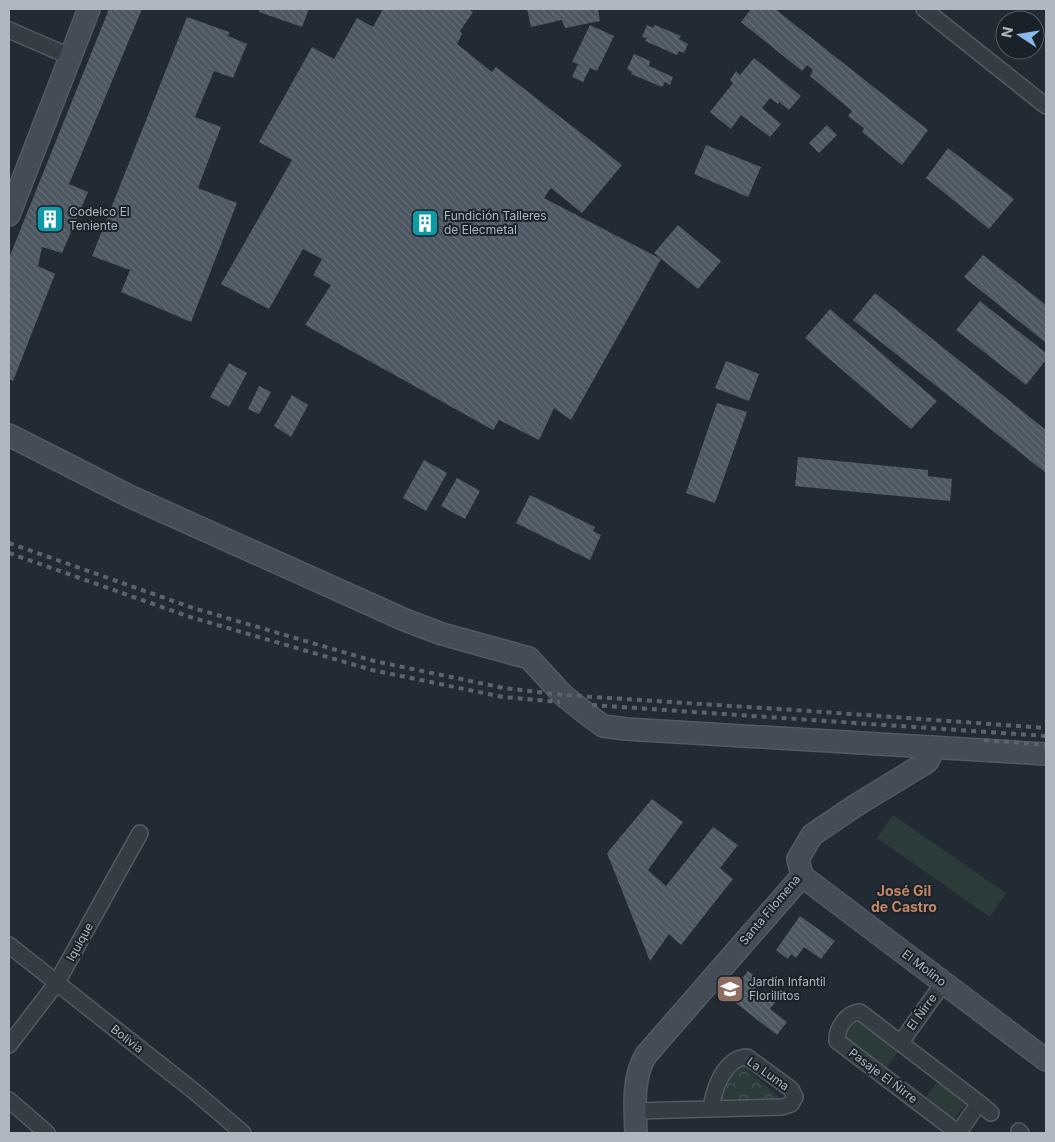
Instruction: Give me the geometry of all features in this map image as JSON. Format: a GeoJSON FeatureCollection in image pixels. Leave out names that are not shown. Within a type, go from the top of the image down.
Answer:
{"type":"FeatureCollection","features":[{"type":"Feature","properties":{"kind":"main road"},"geometry":{"type":"LineString","coordinates":[[11,202],[89,9]]}},
{"type":"Feature","properties":{"kind":"main road"},"geometry":{"type":"LineString","coordinates":[[9,425],[288,558],[316,580]]}},
{"type":"Feature","properties":{"kind":"main road"},"geometry":{"type":"LineString","coordinates":[[9,435],[129,496],[422,628],[528,658],[563,695],[603,726],[626,729],[1046,754]]}},
{"type":"Feature","properties":{"kind":"main road","name":"Santa Filomena"},"geometry":{"type":"LineString","coordinates":[[636,1112],[637,1075],[640,1064],[646,1054],[802,876],[798,859],[812,835],[858,804],[927,762],[931,747]]}},
{"type":"Feature","properties":{"kind":"main road","name":"El Molino"},"geometry":{"type":"LineString","coordinates":[[802,876],[1046,1060]]}},
{"type":"Feature","properties":{"kind":"main road"},"geometry":{"type":"LineString","coordinates":[[636,1112],[636,1133]]}},
{"type":"Feature","properties":{"kind":"street"},"geometry":{"type":"LineString","coordinates":[[924,9],[1046,106]]}},
{"type":"Feature","properties":{"kind":"street"},"geometry":{"type":"LineString","coordinates":[[9,30],[70,57]]}},
{"type":"Feature","properties":{"kind":"street","name":"Iquique"},"geometry":{"type":"LineString","coordinates":[[9,1045],[56,984],[140,833]]}},
{"type":"Feature","properties":{"kind":"street","name":"Bolivia"},"geometry":{"type":"LineString","coordinates":[[9,945],[195,1092],[241,1133]]}},
{"type":"Feature","properties":{"kind":"street","name":"El Ñirre"},"geometry":{"type":"LineString","coordinates":[[901,1042],[944,982]]}},
{"type":"Feature","properties":{"kind":"street","name":"Pasaje El Ñirre"},"geometry":{"type":"LineString","coordinates":[[979,1103],[961,1129],[953,1129],[837,1041],[838,1031],[850,1015],[860,1012],[901,1042],[979,1103],[991,1113]]}},
{"type":"Feature","properties":{"kind":"street","name":"La Luma"},"geometry":{"type":"LineString","coordinates":[[636,1112],[782,1106],[791,1104],[795,1097],[792,1089],[747,1057],[735,1060],[719,1081],[714,1090],[711,1108]]}},
{"type":"Feature","properties":{"kind":"street"},"geometry":{"type":"LineString","coordinates":[[9,1100],[47,1133]]}},
{"type":"Feature","properties":{"kind":"green space"},"geometry":{"type":"Polygon","coordinates":[[[893,815],[1006,893],[990,917],[877,838],[893,815]]]}},
{"type":"Feature","properties":{"kind":"green space"},"geometry":{"type":"Polygon","coordinates":[[[860,1016],[901,1048],[883,1072],[842,1040],[860,1016]]]}},
{"type":"Feature","properties":{"kind":"green space"},"geometry":{"type":"Polygon","coordinates":[[[742,1065],[785,1102],[719,1103],[727,1074],[742,1065]]]}},
{"type":"Feature","properties":{"kind":"green space"},"geometry":{"type":"Polygon","coordinates":[[[940,1078],[969,1101],[952,1122],[924,1100],[940,1078]]]}},
{"type":"Feature","properties":{"kind":"building","name":"Codelco El Teniente"},"geometry":{"type":"Polygon","coordinates":[[[109,9],[142,9],[69,184],[88,192],[62,253],[42,247],[38,266],[55,274],[13,381],[9,379],[9,258],[109,9]]]}},
{"type":"Feature","properties":{"kind":"building"},"geometry":{"type":"Polygon","coordinates":[[[260,9],[309,9],[302,27],[259,12],[260,9]]]}},
{"type":"Feature","properties":{"kind":"building","name":"Fundición Talleres de Elecmetal"},"geometry":{"type":"Polygon","coordinates":[[[383,9],[468,9],[473,12],[460,31],[462,34],[457,44],[492,72],[496,67],[622,165],[582,213],[551,188],[544,198],[661,259],[571,420],[554,408],[539,440],[499,420],[493,430],[305,325],[331,285],[313,275],[322,259],[303,249],[269,309],[221,284],[292,160],[259,142],[312,47],[334,59],[357,18],[373,27],[383,9]]]}},
{"type":"Feature","properties":{"kind":"building"},"geometry":{"type":"Polygon","coordinates":[[[527,9],[598,9],[600,21],[565,28],[562,20],[531,27],[527,9]]]}},
{"type":"Feature","properties":{"kind":"building"},"geometry":{"type":"Polygon","coordinates":[[[751,9],[775,9],[928,130],[902,165],[862,132],[864,128],[848,116],[852,111],[810,76],[813,70],[807,65],[802,71],[741,22],[751,9]]]}},
{"type":"Feature","properties":{"kind":"building"},"geometry":{"type":"Polygon","coordinates":[[[187,17],[229,32],[228,36],[247,44],[233,78],[214,71],[195,117],[221,127],[198,188],[237,203],[191,322],[121,292],[130,270],[92,256],[187,17]]]}},
{"type":"Feature","properties":{"kind":"building"},"geometry":{"type":"Polygon","coordinates":[[[590,25],[614,36],[597,71],[590,68],[583,82],[572,77],[578,64],[572,62],[590,25]]]}},
{"type":"Feature","properties":{"kind":"building"},"geometry":{"type":"Polygon","coordinates":[[[647,25],[653,28],[655,25],[681,36],[679,39],[688,44],[684,53],[679,51],[677,55],[645,41],[647,38],[642,37],[647,25]]]}},
{"type":"Feature","properties":{"kind":"building"},"geometry":{"type":"Polygon","coordinates":[[[634,54],[650,61],[649,66],[673,77],[670,85],[665,82],[662,87],[631,74],[632,72],[627,69],[634,54]]]}},
{"type":"Feature","properties":{"kind":"building"},"geometry":{"type":"Polygon","coordinates":[[[754,58],[801,96],[789,110],[770,98],[762,108],[781,124],[770,137],[741,115],[731,129],[710,112],[733,83],[730,80],[736,71],[740,75],[754,58]]]}},
{"type":"Feature","properties":{"kind":"building"},"geometry":{"type":"Polygon","coordinates":[[[827,125],[837,135],[819,153],[809,143],[827,125]]]}},
{"type":"Feature","properties":{"kind":"building"},"geometry":{"type":"Polygon","coordinates":[[[706,145],[761,167],[748,197],[694,174],[706,145]]]}},
{"type":"Feature","properties":{"kind":"building"},"geometry":{"type":"Polygon","coordinates":[[[948,148],[1014,199],[989,229],[926,178],[948,148]]]}},
{"type":"Feature","properties":{"kind":"building"},"geometry":{"type":"Polygon","coordinates":[[[678,225],[721,261],[698,289],[654,253],[678,225]]]}},
{"type":"Feature","properties":{"kind":"building"},"geometry":{"type":"Polygon","coordinates":[[[983,255],[1046,305],[1046,343],[964,277],[983,255]]]}},
{"type":"Feature","properties":{"kind":"building"},"geometry":{"type":"Polygon","coordinates":[[[875,293],[1046,430],[1046,473],[853,320],[875,293]]]}},
{"type":"Feature","properties":{"kind":"building"},"geometry":{"type":"Polygon","coordinates":[[[980,301],[1046,353],[1046,360],[1026,385],[956,330],[980,301]]]}},
{"type":"Feature","properties":{"kind":"building"},"geometry":{"type":"Polygon","coordinates":[[[830,309],[937,401],[911,429],[805,338],[830,309]]]}},
{"type":"Feature","properties":{"kind":"building"},"geometry":{"type":"Polygon","coordinates":[[[726,361],[759,374],[749,401],[715,388],[726,361]]]}},
{"type":"Feature","properties":{"kind":"building"},"geometry":{"type":"Polygon","coordinates":[[[229,363],[247,373],[229,407],[210,397],[229,363]]]}},
{"type":"Feature","properties":{"kind":"building"},"geometry":{"type":"Polygon","coordinates":[[[259,386],[271,392],[259,414],[248,409],[259,386]]]}},
{"type":"Feature","properties":{"kind":"building"},"geometry":{"type":"Polygon","coordinates":[[[292,395],[308,405],[291,437],[274,426],[292,395]]]}},
{"type":"Feature","properties":{"kind":"building"},"geometry":{"type":"Polygon","coordinates":[[[717,403],[747,412],[715,503],[686,493],[717,403]]]}},
{"type":"Feature","properties":{"kind":"building"},"geometry":{"type":"Polygon","coordinates":[[[798,457],[928,470],[928,476],[952,479],[950,501],[795,486],[798,457]]]}},
{"type":"Feature","properties":{"kind":"building"},"geometry":{"type":"Polygon","coordinates":[[[424,460],[447,473],[426,511],[403,498],[424,460]]]}},
{"type":"Feature","properties":{"kind":"building"},"geometry":{"type":"Polygon","coordinates":[[[457,478],[480,491],[465,519],[441,506],[457,478]]]}},
{"type":"Feature","properties":{"kind":"building"},"geometry":{"type":"Polygon","coordinates":[[[530,495],[595,527],[593,531],[601,535],[590,560],[516,523],[530,495]]]}},
{"type":"Feature","properties":{"kind":"building"},"geometry":{"type":"Polygon","coordinates":[[[652,799],[683,822],[648,870],[666,886],[713,827],[738,845],[720,868],[733,879],[681,945],[669,934],[650,961],[607,853],[652,799]]]}},
{"type":"Feature","properties":{"kind":"building"},"geometry":{"type":"Polygon","coordinates":[[[800,916],[835,941],[821,959],[804,947],[796,958],[791,954],[788,959],[776,950],[800,916]]]}},
{"type":"Feature","properties":{"kind":"building"},"geometry":{"type":"Polygon","coordinates":[[[748,971],[761,981],[752,992],[760,999],[766,991],[777,1000],[770,1009],[787,1022],[777,1035],[723,993],[731,983],[736,986],[748,971]]]}},
{"type":"Feature","properties":{"kind":"railway"},"geometry":{"type":"LineString","coordinates":[[9,543],[193,608],[302,640],[374,661],[504,688],[563,695],[1046,728]]}},
{"type":"Feature","properties":{"kind":"railway"},"geometry":{"type":"LineString","coordinates":[[9,553],[190,617],[372,670],[503,697],[560,702]]}},
{"type":"Feature","properties":{"kind":"railway"},"geometry":{"type":"LineString","coordinates":[[592,705],[1046,736]]}},
{"type":"Feature","properties":{"kind":"railway"},"geometry":{"type":"LineString","coordinates":[[984,740],[1046,745]]}},
{"type":"Feature","properties":{"kind":"place","name":"Codelco El Teniente"},"geometry":{"type":"Point","coordinates":[50,219]}},
{"type":"Feature","properties":{"kind":"place","name":"Fundición Talleres de Elecmetal"},"geometry":{"type":"Point","coordinates":[425,223]}},
{"type":"Feature","properties":{"kind":"place","name":"Jardín Infantil Florillitos"},"geometry":{"type":"Point","coordinates":[730,989]}},
{"type":"Feature","properties":{"kind":"district","name":"José Gil de Castro"},"geometry":{"type":"Point","coordinates":[904,900]}}]}
